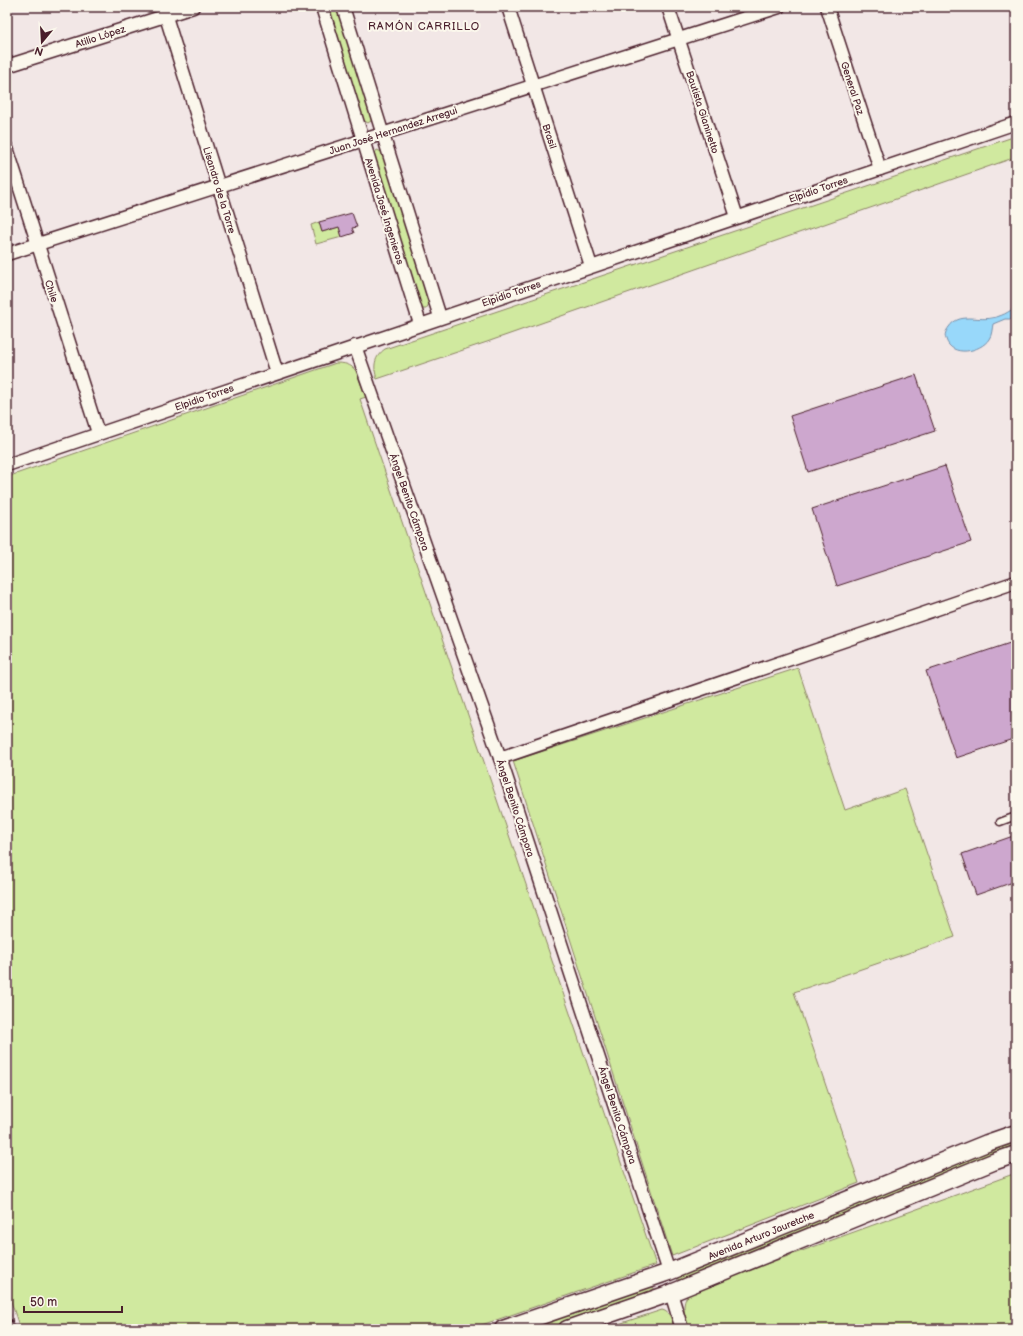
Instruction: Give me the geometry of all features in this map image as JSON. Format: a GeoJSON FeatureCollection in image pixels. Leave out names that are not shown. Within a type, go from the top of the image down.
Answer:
{"type":"FeatureCollection","features":[{"type":"Feature","properties":{"kind":"main road","name":"Avenida Arturo Jauretche"},"geometry":{"type":"LineString","coordinates":[[503,1329],[666,1273],[986,1143],[1016,1133]]}},
{"type":"Feature","properties":{"kind":"main road","name":"Avenida Arturo Jauretche"},"geometry":{"type":"LineString","coordinates":[[567,1329],[671,1293],[1016,1154]]}},
{"type":"Feature","properties":{"kind":"main road"},"geometry":{"type":"LineString","coordinates":[[666,1273],[671,1293]]}},
{"type":"Feature","properties":{"kind":"street","name":"Atilio López"},"geometry":{"type":"LineString","coordinates":[[7,66],[164,11],[193,7]]}},
{"type":"Feature","properties":{"kind":"street","name":"Avenida José Ingenieros"},"geometry":{"type":"LineString","coordinates":[[322,7],[420,324]]}},
{"type":"Feature","properties":{"kind":"street","name":"Avenida José Ingenieros"},"geometry":{"type":"LineString","coordinates":[[343,7],[440,318]]}},
{"type":"Feature","properties":{"kind":"street","name":"Brasil"},"geometry":{"type":"LineString","coordinates":[[508,7],[592,266]]}},
{"type":"Feature","properties":{"kind":"street","name":"Bautista Gianinetto"},"geometry":{"type":"LineString","coordinates":[[668,7],[737,217]]}},
{"type":"Feature","properties":{"kind":"street","name":"Juan José Hernandez Arregui"},"geometry":{"type":"LineString","coordinates":[[7,254],[779,7]]}},
{"type":"Feature","properties":{"kind":"street","name":"General Paz"},"geometry":{"type":"LineString","coordinates":[[827,7],[880,168]]}},
{"type":"Feature","properties":{"kind":"street","name":"Lisandro de la Torre"},"geometry":{"type":"LineString","coordinates":[[164,11],[277,373]]}},
{"type":"Feature","properties":{"kind":"street","name":"Elpidio Torres"},"geometry":{"type":"LineString","coordinates":[[7,465],[1016,123]]}},
{"type":"Feature","properties":{"kind":"street","name":"Chile"},"geometry":{"type":"LineString","coordinates":[[7,148],[98,433]]}},
{"type":"Feature","properties":{"kind":"street","name":"Ángel Benito Cámpora"},"geometry":{"type":"LineString","coordinates":[[356,346],[500,758],[666,1273]]}},
{"type":"Feature","properties":{"kind":"street"},"geometry":{"type":"LineString","coordinates":[[500,758],[1016,582]]}},
{"type":"Feature","properties":{"kind":"street"},"geometry":{"type":"LineString","coordinates":[[671,1293],[682,1329]]}},
{"type":"Feature","properties":{"kind":"lane"},"geometry":{"type":"LineString","coordinates":[[1000,822],[1016,816]]}},
{"type":"Feature","properties":{"kind":"path"},"geometry":{"type":"LineString","coordinates":[[7,1308],[14,1329]]}},
{"type":"Feature","properties":{"kind":"green space"},"geometry":{"type":"Polygon","coordinates":[[[328,7],[337,7],[372,118],[368,123],[363,120],[328,7]]]}},
{"type":"Feature","properties":{"kind":"green space"},"geometry":{"type":"Polygon","coordinates":[[[1016,136],[1016,157],[377,379],[375,362],[381,352],[385,349],[1016,136]]]}},
{"type":"Feature","properties":{"kind":"green space"},"geometry":{"type":"Polygon","coordinates":[[[377,150],[382,152],[429,304],[426,309],[422,309],[420,307],[373,155],[377,150]]]}},
{"type":"Feature","properties":{"kind":"green space"},"geometry":{"type":"Polygon","coordinates":[[[319,222],[322,232],[339,227],[342,237],[316,244],[311,225],[319,222]]]}},
{"type":"Feature","properties":{"kind":"green space"},"geometry":{"type":"Polygon","coordinates":[[[336,363],[347,364],[356,371],[366,397],[360,399],[656,1265],[470,1329],[20,1329],[7,1289],[7,477],[336,363]]]}},
{"type":"Feature","properties":{"kind":"green space"},"geometry":{"type":"Polygon","coordinates":[[[798,668],[845,810],[905,789],[955,937],[794,992],[859,1183],[672,1256],[513,761],[798,668]]]}},
{"type":"Feature","properties":{"kind":"green space"},"geometry":{"type":"Polygon","coordinates":[[[1016,1140],[1016,1147],[681,1280],[677,1279],[677,1277],[1016,1140]]]}},
{"type":"Feature","properties":{"kind":"green space"},"geometry":{"type":"Polygon","coordinates":[[[1016,1173],[1016,1329],[689,1329],[684,1304],[685,1299],[692,1291],[1016,1173]]]}},
{"type":"Feature","properties":{"kind":"green space"},"geometry":{"type":"Polygon","coordinates":[[[652,1286],[656,1291],[654,1295],[552,1329],[524,1329],[652,1286]]]}},
{"type":"Feature","properties":{"kind":"green space"},"geometry":{"type":"Polygon","coordinates":[[[662,1310],[669,1315],[674,1329],[603,1329],[662,1310]]]}},
{"type":"Feature","properties":{"kind":"water"},"geometry":{"type":"Polygon","coordinates":[[[1016,306],[1016,319],[1005,319],[993,324],[990,337],[985,344],[980,347],[973,350],[960,351],[949,345],[945,338],[948,328],[953,322],[963,318],[986,319],[994,317],[1005,314],[1016,306]]]}},
{"type":"Feature","properties":{"kind":"building"},"geometry":{"type":"Polygon","coordinates":[[[352,213],[357,227],[352,228],[354,233],[342,237],[339,227],[322,232],[319,222],[352,213]]]}},
{"type":"Feature","properties":{"kind":"building"},"geometry":{"type":"Polygon","coordinates":[[[916,375],[935,431],[808,472],[790,416],[916,375]]]}},
{"type":"Feature","properties":{"kind":"building"},"geometry":{"type":"Polygon","coordinates":[[[945,466],[971,542],[837,586],[812,509],[945,466]]]}},
{"type":"Feature","properties":{"kind":"building"},"geometry":{"type":"Polygon","coordinates":[[[1016,641],[1016,738],[956,758],[926,671],[1016,641]]]}},
{"type":"Feature","properties":{"kind":"building"},"geometry":{"type":"Polygon","coordinates":[[[1016,835],[1016,881],[976,895],[962,854],[1016,835]]]}},
{"type":"Feature","properties":{"kind":"district","name":"RAMÓN CARRILLO"},"geometry":{"type":"Point","coordinates":[424,26]}}]}
